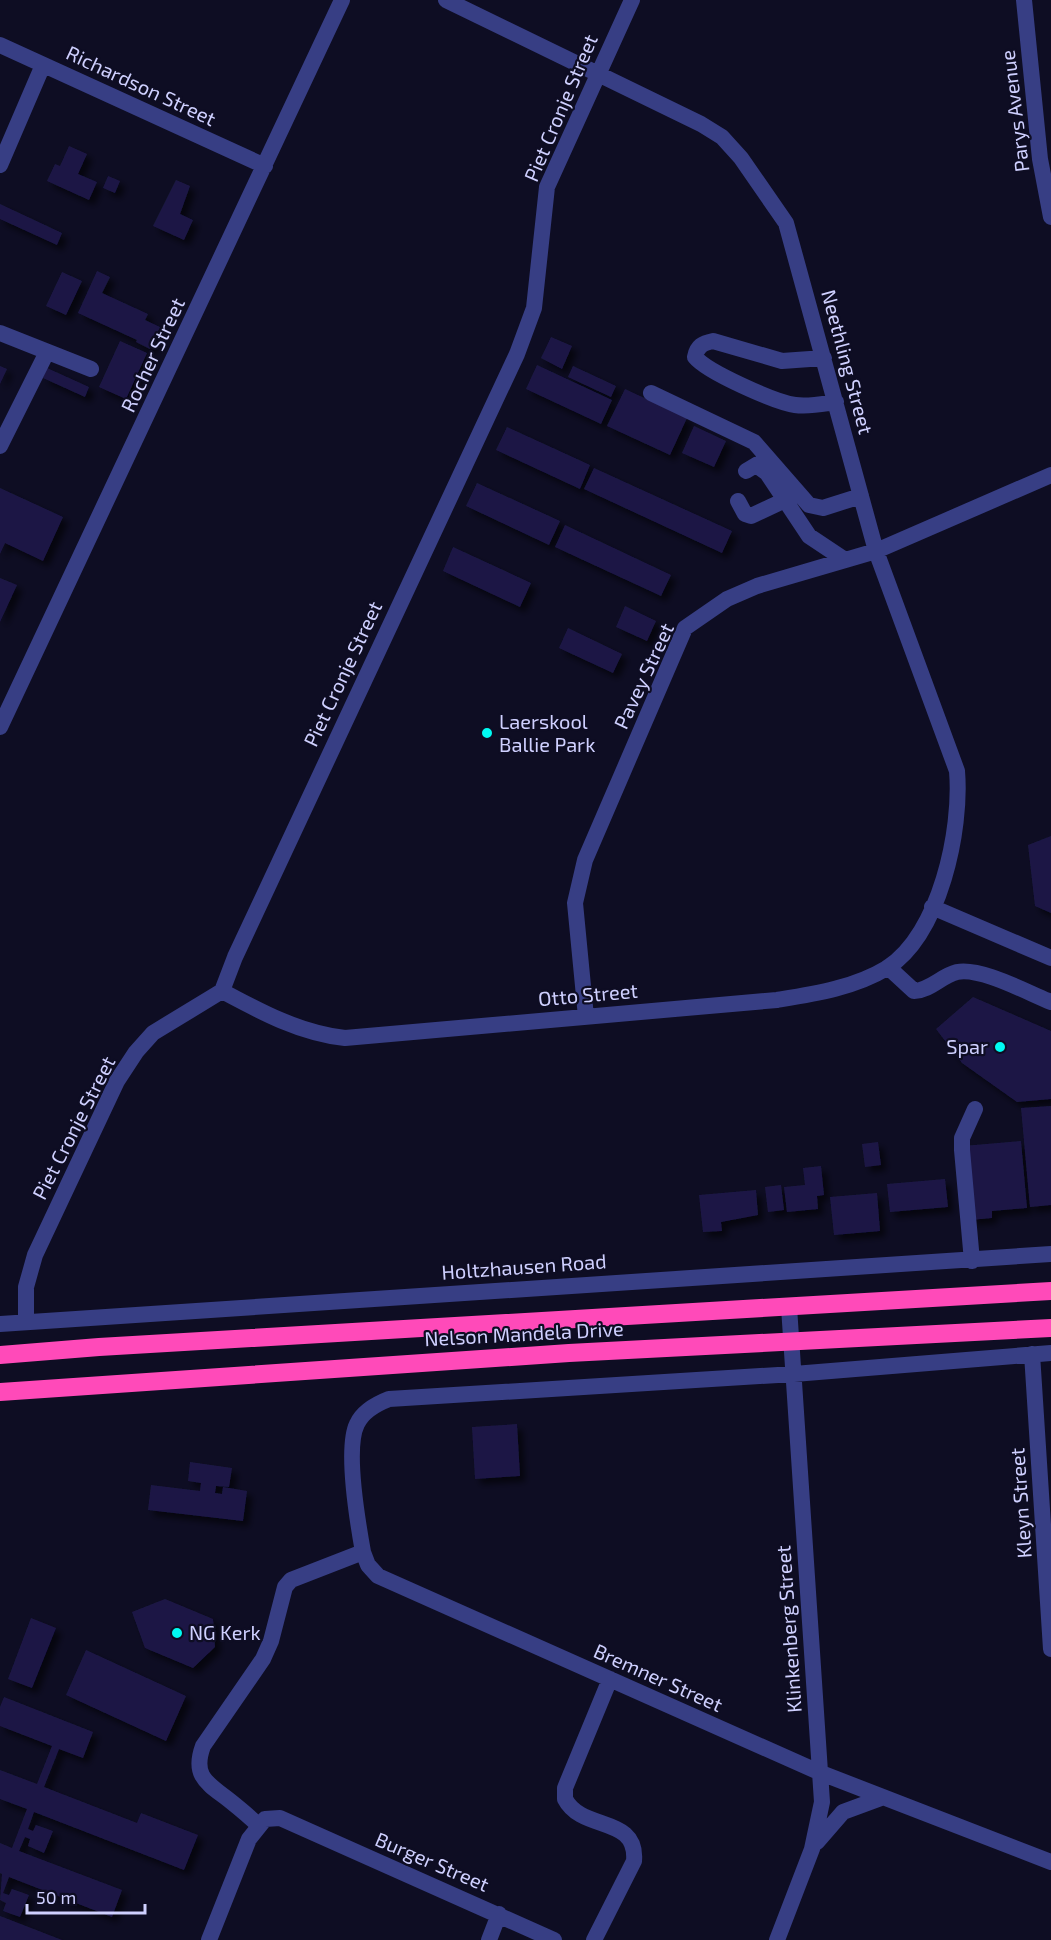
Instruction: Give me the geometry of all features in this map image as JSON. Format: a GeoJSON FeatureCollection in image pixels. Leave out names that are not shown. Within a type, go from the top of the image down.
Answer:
{"type":"FeatureCollection","features":[{"type":"Feature","properties":{"kind":"highway","name":"Nelson Mandela Drive"},"geometry":{"type":"LineString","coordinates":[[0,1355],[111,1346],[1051,1291]]}},
{"type":"Feature","properties":{"kind":"highway","name":"Nelson Mandela Drive"},"geometry":{"type":"LineString","coordinates":[[0,1392],[511,1357],[1051,1328]]}},
{"type":"Feature","properties":{"kind":"street","name":"Rocher Street"},"geometry":{"type":"LineString","coordinates":[[0,727],[342,0]]}},
{"type":"Feature","properties":{"kind":"street","name":"Neethling Street"},"geometry":{"type":"LineString","coordinates":[[447,0],[597,75],[702,124],[722,136],[741,158],[786,223],[876,551],[957,771],[958,803],[954,831],[946,870],[932,907]]}},
{"type":"Feature","properties":{"kind":"street","name":"Piet Cronje Street"},"geometry":{"type":"LineString","coordinates":[[26,1322],[26,1287],[35,1255],[117,1081],[136,1052],[153,1033],[222,991],[235,957],[322,768],[521,344],[534,308],[543,205],[547,187],[632,0]]}},
{"type":"Feature","properties":{"kind":"street","name":"Parys Avenue"},"geometry":{"type":"LineString","coordinates":[[1024,0],[1036,128],[1051,217]]}},
{"type":"Feature","properties":{"kind":"street","name":"Richardson Street"},"geometry":{"type":"LineString","coordinates":[[0,45],[265,166]]}},
{"type":"Feature","properties":{"kind":"street"},"geometry":{"type":"LineString","coordinates":[[0,165],[44,65]]}},
{"type":"Feature","properties":{"kind":"street"},"geometry":{"type":"LineString","coordinates":[[0,333],[91,369]]}},
{"type":"Feature","properties":{"kind":"street"},"geometry":{"type":"LineString","coordinates":[[824,358],[782,361],[713,341],[704,343],[696,350],[695,357],[699,363],[733,381],[792,405],[809,406],[836,402]]}},
{"type":"Feature","properties":{"kind":"street"},"geometry":{"type":"LineString","coordinates":[[0,446],[47,352]]}},
{"type":"Feature","properties":{"kind":"street"},"geometry":{"type":"LineString","coordinates":[[651,393],[754,442],[809,505],[823,508],[861,496]]}},
{"type":"Feature","properties":{"kind":"street"},"geometry":{"type":"LineString","coordinates":[[746,471],[756,465],[767,473],[783,501],[815,543],[845,560]]}},
{"type":"Feature","properties":{"kind":"street","name":"Pavey Street"},"geometry":{"type":"LineString","coordinates":[[586,1017],[575,903],[579,880],[585,860],[685,628],[727,598],[757,586],[876,551],[1051,474]]}},
{"type":"Feature","properties":{"kind":"street"},"geometry":{"type":"LineString","coordinates":[[738,501],[745,514],[751,516],[783,501]]}},
{"type":"Feature","properties":{"kind":"street"},"geometry":{"type":"LineString","coordinates":[[932,907],[1051,958]]}},
{"type":"Feature","properties":{"kind":"street","name":"Otto Street"},"geometry":{"type":"LineString","coordinates":[[222,991],[295,1027],[322,1035],[345,1038],[797,997],[827,992],[888,967],[909,946],[932,907]]}},
{"type":"Feature","properties":{"kind":"street"},"geometry":{"type":"LineString","coordinates":[[888,967],[914,991],[924,990],[955,972],[966,971],[980,973],[1051,1002]]}},
{"type":"Feature","properties":{"kind":"street"},"geometry":{"type":"LineString","coordinates":[[972,1261],[962,1138],[975,1109]]}},
{"type":"Feature","properties":{"kind":"street","name":"Holtzhausen Road"},"geometry":{"type":"LineString","coordinates":[[0,1324],[1051,1254]]}},
{"type":"Feature","properties":{"kind":"street","name":"Klinkenberg Street"},"geometry":{"type":"LineString","coordinates":[[777,1940],[812,1849],[822,1802],[789,1307]]}},
{"type":"Feature","properties":{"kind":"street"},"geometry":{"type":"LineString","coordinates":[[794,1374],[1051,1353]]}},
{"type":"Feature","properties":{"kind":"street","name":"Kleyn Street"},"geometry":{"type":"LineString","coordinates":[[1032,1354],[1051,1649]]}},
{"type":"Feature","properties":{"kind":"street","name":"Bremner Street"},"geometry":{"type":"LineString","coordinates":[[794,1374],[389,1399],[377,1404],[358,1422],[352,1444],[363,1552],[368,1565],[378,1576],[821,1773],[1051,1862]]}},
{"type":"Feature","properties":{"kind":"street"},"geometry":{"type":"LineString","coordinates":[[208,1940],[249,1839],[258,1825],[205,1782],[200,1770],[199,1758],[203,1746],[262,1659],[271,1641],[285,1587],[291,1580],[363,1552]]}},
{"type":"Feature","properties":{"kind":"street"},"geometry":{"type":"LineString","coordinates":[[594,1940],[634,1861],[635,1849],[633,1841],[624,1833],[576,1813],[565,1799],[566,1788],[610,1679]]}},
{"type":"Feature","properties":{"kind":"street"},"geometry":{"type":"LineString","coordinates":[[812,1849],[831,1822],[843,1812],[881,1798]]}},
{"type":"Feature","properties":{"kind":"street","name":"Burger Street"},"geometry":{"type":"LineString","coordinates":[[258,1825],[265,1819],[280,1818],[294,1822],[347,1849],[554,1940]]}},
{"type":"Feature","properties":{"kind":"street"},"geometry":{"type":"LineString","coordinates":[[489,1940],[499,1914]]}},
{"type":"Feature","properties":{"kind":"building"},"geometry":{"type":"Polygon","coordinates":[[[69,146],[87,154],[78,174],[97,182],[89,200],[47,181],[55,164],[60,166],[69,146]]]}},
{"type":"Feature","properties":{"kind":"building"},"geometry":{"type":"Polygon","coordinates":[[[108,176],[120,181],[115,193],[103,188],[108,176]]]}},
{"type":"Feature","properties":{"kind":"building"},"geometry":{"type":"Polygon","coordinates":[[[176,180],[190,186],[180,214],[193,220],[184,240],[153,226],[176,180]]]}},
{"type":"Feature","properties":{"kind":"building"},"geometry":{"type":"Polygon","coordinates":[[[0,204],[62,233],[57,245],[0,219],[0,204]]]}},
{"type":"Feature","properties":{"kind":"building"},"geometry":{"type":"Polygon","coordinates":[[[97,271],[110,277],[102,293],[148,314],[145,320],[160,327],[150,349],[136,342],[137,340],[78,313],[97,271]]]}},
{"type":"Feature","properties":{"kind":"building"},"geometry":{"type":"Polygon","coordinates":[[[62,272],[82,281],[66,315],[46,306],[62,272]]]}},
{"type":"Feature","properties":{"kind":"building"},"geometry":{"type":"Polygon","coordinates":[[[551,337],[572,346],[562,369],[541,358],[551,337]]]}},
{"type":"Feature","properties":{"kind":"building"},"geometry":{"type":"Polygon","coordinates":[[[120,341],[147,353],[126,399],[99,387],[120,341]]]}},
{"type":"Feature","properties":{"kind":"building"},"geometry":{"type":"Polygon","coordinates":[[[537,365],[612,400],[601,424],[526,389],[537,365]]]}},
{"type":"Feature","properties":{"kind":"building"},"geometry":{"type":"Polygon","coordinates":[[[0,366],[7,369],[0,384],[0,366]]]}},
{"type":"Feature","properties":{"kind":"building"},"geometry":{"type":"Polygon","coordinates":[[[573,366],[616,386],[611,397],[568,377],[573,366]]]}},
{"type":"Feature","properties":{"kind":"building"},"geometry":{"type":"Polygon","coordinates":[[[47,368],[89,387],[85,397],[43,378],[47,368]]]}},
{"type":"Feature","properties":{"kind":"building"},"geometry":{"type":"Polygon","coordinates":[[[625,389],[687,418],[670,455],[607,426],[625,389]]]}},
{"type":"Feature","properties":{"kind":"building"},"geometry":{"type":"Polygon","coordinates":[[[694,426],[726,441],[714,467],[682,453],[694,426]]]}},
{"type":"Feature","properties":{"kind":"building"},"geometry":{"type":"Polygon","coordinates":[[[507,427],[590,465],[580,489],[496,450],[507,427]]]}},
{"type":"Feature","properties":{"kind":"building"},"geometry":{"type":"Polygon","coordinates":[[[594,468],[732,531],[722,553],[584,489],[594,468]]]}},
{"type":"Feature","properties":{"kind":"building"},"geometry":{"type":"Polygon","coordinates":[[[477,483],[560,521],[549,545],[466,506],[477,483]]]}},
{"type":"Feature","properties":{"kind":"building"},"geometry":{"type":"Polygon","coordinates":[[[0,488],[63,517],[43,561],[5,543],[0,554],[0,488]]]}},
{"type":"Feature","properties":{"kind":"building"},"geometry":{"type":"Polygon","coordinates":[[[565,525],[671,575],[661,596],[555,547],[565,525]]]}},
{"type":"Feature","properties":{"kind":"building"},"geometry":{"type":"Polygon","coordinates":[[[453,547],[531,583],[520,607],[443,571],[453,547]]]}},
{"type":"Feature","properties":{"kind":"building"},"geometry":{"type":"Polygon","coordinates":[[[0,578],[17,585],[0,622],[0,578]]]}},
{"type":"Feature","properties":{"kind":"building"},"geometry":{"type":"Polygon","coordinates":[[[625,606],[656,621],[647,641],[616,627],[625,606]]]}},
{"type":"Feature","properties":{"kind":"building"},"geometry":{"type":"Polygon","coordinates":[[[568,628],[622,654],[613,673],[559,648],[568,628]]]}},
{"type":"Feature","properties":{"kind":"building"},"geometry":{"type":"Polygon","coordinates":[[[1051,836],[1051,913],[1035,906],[1028,845],[1051,836]]]}},
{"type":"Feature","properties":{"kind":"building","name":"Spar"},"geometry":{"type":"Polygon","coordinates":[[[973,997],[1051,1031],[1051,1099],[1017,1102],[962,1063],[936,1029],[973,997]]]}},
{"type":"Feature","properties":{"kind":"building"},"geometry":{"type":"Polygon","coordinates":[[[1051,1106],[1051,1205],[1030,1207],[1021,1108],[1051,1106]]]}},
{"type":"Feature","properties":{"kind":"building"},"geometry":{"type":"Polygon","coordinates":[[[1021,1141],[1027,1208],[992,1211],[992,1218],[970,1220],[963,1146],[1021,1141]]]}},
{"type":"Feature","properties":{"kind":"building"},"geometry":{"type":"Polygon","coordinates":[[[878,1142],[881,1165],[865,1167],[862,1144],[878,1142]]]}},
{"type":"Feature","properties":{"kind":"building"},"geometry":{"type":"Polygon","coordinates":[[[821,1166],[824,1195],[817,1196],[818,1209],[787,1212],[784,1187],[805,1185],[803,1168],[821,1166]]]}},
{"type":"Feature","properties":{"kind":"building"},"geometry":{"type":"Polygon","coordinates":[[[945,1179],[948,1207],[890,1212],[887,1184],[945,1179]]]}},
{"type":"Feature","properties":{"kind":"building"},"geometry":{"type":"Polygon","coordinates":[[[781,1185],[784,1210],[768,1212],[765,1187],[781,1185]]]}},
{"type":"Feature","properties":{"kind":"building"},"geometry":{"type":"Polygon","coordinates":[[[756,1190],[758,1215],[721,1222],[722,1231],[703,1232],[699,1195],[756,1190]]]}},
{"type":"Feature","properties":{"kind":"building"},"geometry":{"type":"Polygon","coordinates":[[[877,1193],[880,1231],[834,1235],[830,1197],[877,1193]]]}},
{"type":"Feature","properties":{"kind":"building"},"geometry":{"type":"Polygon","coordinates":[[[517,1424],[520,1476],[475,1479],[472,1427],[517,1424]]]}},
{"type":"Feature","properties":{"kind":"building"},"geometry":{"type":"Polygon","coordinates":[[[190,1462],[232,1468],[229,1487],[216,1486],[215,1493],[222,1494],[223,1487],[247,1491],[243,1521],[148,1510],[151,1485],[200,1491],[201,1483],[188,1481],[190,1462]]]}},
{"type":"Feature","properties":{"kind":"building","name":"NG Kerk"},"geometry":{"type":"Polygon","coordinates":[[[165,1599],[213,1619],[215,1647],[193,1668],[145,1648],[132,1612],[165,1599]]]}},
{"type":"Feature","properties":{"kind":"building"},"geometry":{"type":"Polygon","coordinates":[[[31,1618],[56,1628],[32,1688],[8,1679],[31,1618]]]}},
{"type":"Feature","properties":{"kind":"building"},"geometry":{"type":"Polygon","coordinates":[[[86,1650],[186,1696],[166,1741],[66,1695],[86,1650]]]}},
{"type":"Feature","properties":{"kind":"building"},"geometry":{"type":"Polygon","coordinates":[[[4,1697],[93,1732],[83,1758],[59,1749],[44,1787],[137,1823],[141,1813],[198,1835],[184,1870],[34,1812],[28,1829],[33,1831],[36,1825],[53,1831],[44,1853],[28,1846],[30,1839],[25,1837],[19,1851],[122,1890],[112,1917],[9,1877],[3,1893],[9,1895],[12,1889],[29,1895],[20,1917],[3,1911],[6,1903],[0,1900],[2,1874],[0,1873],[0,1843],[12,1848],[27,1809],[0,1799],[0,1770],[37,1784],[52,1746],[0,1726],[0,1707],[4,1697]]]}},
{"type":"Feature","properties":{"kind":"building"},"geometry":{"type":"Polygon","coordinates":[[[0,1916],[62,1940],[0,1940],[0,1916]]]}},
{"type":"Feature","properties":{"kind":"place","name":"Laerskool Ballie Park"},"geometry":{"type":"Point","coordinates":[487,733]}},
{"type":"Feature","properties":{"kind":"place","name":"Spar"},"geometry":{"type":"Point","coordinates":[1000,1047]}},
{"type":"Feature","properties":{"kind":"place","name":"NG Kerk"},"geometry":{"type":"Point","coordinates":[177,1633]}}]}
